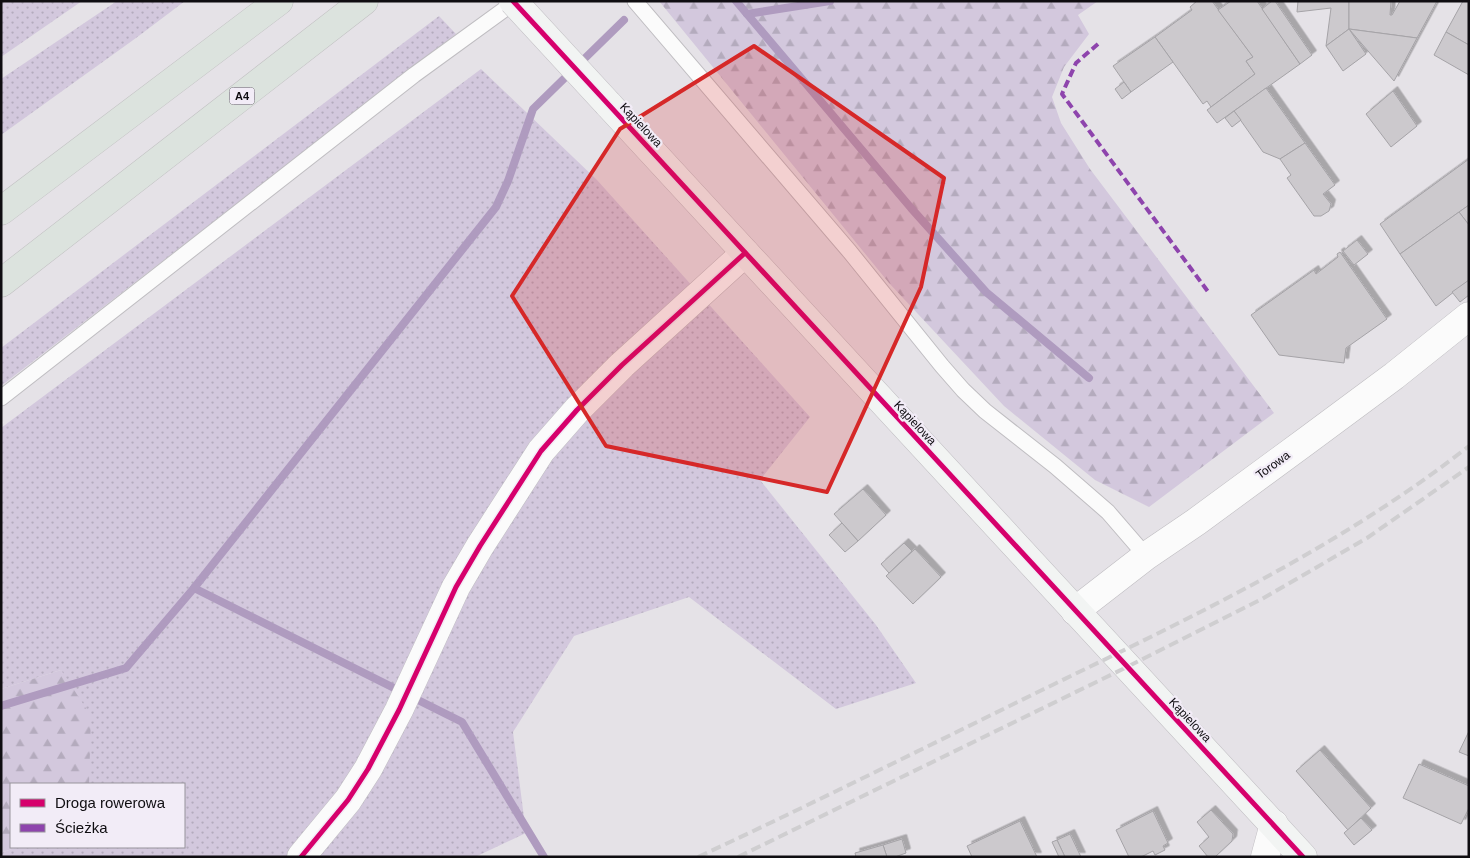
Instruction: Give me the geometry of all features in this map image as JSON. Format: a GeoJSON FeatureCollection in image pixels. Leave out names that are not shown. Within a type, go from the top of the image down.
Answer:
{"type":"FeatureCollection","features":[{"type":"Feature","properties":{"kind":"highway"},"geometry":{"type":"LineString","coordinates":[[1,211],[280,1]]}},
{"type":"Feature","properties":{"kind":"highway","name":"A4"},"geometry":{"type":"LineString","coordinates":[[1,283],[364,1]]}},
{"type":"Feature","properties":{"kind":"street","name":"Kąpielowa"},"geometry":{"type":"LineString","coordinates":[[515,1],[1303,857]]}},
{"type":"Feature","properties":{"kind":"street"},"geometry":{"type":"LineString","coordinates":[[301,857],[348,800],[368,769],[414,679],[456,587],[541,451],[577,410],[622,365],[745,253]]}},
{"type":"Feature","properties":{"kind":"street","name":"Torowa"},"geometry":{"type":"LineString","coordinates":[[1075,611],[1146,556],[1310,439],[1394,376],[1469,316]]}},
{"type":"Feature","properties":{"kind":"street"},"geometry":{"type":"LineString","coordinates":[[1265,857],[1274,824]]}},
{"type":"Feature","properties":{"kind":"lane"},"geometry":{"type":"LineString","coordinates":[[1,398],[414,75],[515,1]]}},
{"type":"Feature","properties":{"kind":"lane"},"geometry":{"type":"LineString","coordinates":[[635,1],[850,252],[963,390],[985,411],[1055,466],[1108,512],[1146,556]]}},
{"type":"Feature","properties":{"kind":"highlighted area"},"geometry":{"type":"Polygon","coordinates":[[[754,46],[944,178],[921,287],[827,492],[606,446],[512,296],[620,129],[754,46]]]}},
{"type":"Feature","properties":{"kind":"green space"},"geometry":{"type":"Polygon","coordinates":[[[1,1],[82,1],[1,57],[1,1]]]}},
{"type":"Feature","properties":{"kind":"green space"},"geometry":{"type":"Polygon","coordinates":[[[117,1],[185,1],[1,135],[1,79],[117,1]]]}},
{"type":"Feature","properties":{"kind":"green space"},"geometry":{"type":"Polygon","coordinates":[[[659,1],[1098,1],[1078,15],[1089,34],[1064,67],[1052,97],[1061,123],[1090,169],[1274,413],[1149,507],[1095,480],[1004,406],[889,283],[659,1]]]}},
{"type":"Feature","properties":{"kind":"green space"},"geometry":{"type":"Polygon","coordinates":[[[439,16],[456,34],[1,386],[1,348],[439,16]]]}},
{"type":"Feature","properties":{"kind":"green space"},"geometry":{"type":"Polygon","coordinates":[[[481,69],[597,180],[810,417],[760,480],[876,625],[916,683],[836,709],[689,597],[574,636],[513,732],[526,833],[475,857],[1,857],[1,853],[14,848],[185,848],[185,783],[89,783],[61,670],[1,689],[1,428],[481,69]]]}},
{"type":"Feature","properties":{"kind":"green space"},"geometry":{"type":"Polygon","coordinates":[[[61,670],[91,716],[89,783],[10,783],[10,848],[14,848],[1,853],[1,689],[61,670]]]}},
{"type":"Feature","properties":{"kind":"building"},"geometry":{"type":"Polygon","coordinates":[[[1197,1],[1212,1],[1253,57],[1246,61],[1255,74],[1211,107],[1207,101],[1203,104],[1155,37],[1192,10],[1190,7],[1197,1]]]}},
{"type":"Feature","properties":{"kind":"building"},"geometry":{"type":"Polygon","coordinates":[[[1231,1],[1257,1],[1300,64],[1217,123],[1207,110],[1255,74],[1246,61],[1253,57],[1218,10],[1231,1]]]}},
{"type":"Feature","properties":{"kind":"building"},"geometry":{"type":"Polygon","coordinates":[[[1272,1],[1275,1],[1312,55],[1300,64],[1262,9],[1272,1]]]}},
{"type":"Feature","properties":{"kind":"building"},"geometry":{"type":"Polygon","coordinates":[[[1298,1],[1349,1],[1349,29],[1326,46],[1331,8],[1297,12],[1298,1]]]}},
{"type":"Feature","properties":{"kind":"building"},"geometry":{"type":"Polygon","coordinates":[[[1349,1],[1391,1],[1390,15],[1392,15],[1400,1],[1437,1],[1417,38],[1349,29],[1349,1]]]}},
{"type":"Feature","properties":{"kind":"building"},"geometry":{"type":"Polygon","coordinates":[[[1463,1],[1469,1],[1469,45],[1446,32],[1463,1]]]}},
{"type":"Feature","properties":{"kind":"building"},"geometry":{"type":"Polygon","coordinates":[[[1349,29],[1417,38],[1394,81],[1349,29]]]}},
{"type":"Feature","properties":{"kind":"building"},"geometry":{"type":"Polygon","coordinates":[[[1349,29],[1366,54],[1343,71],[1326,46],[1349,29]]]}},
{"type":"Feature","properties":{"kind":"building"},"geometry":{"type":"Polygon","coordinates":[[[1446,32],[1469,45],[1469,75],[1434,55],[1446,32]]]}},
{"type":"Feature","properties":{"kind":"building"},"geometry":{"type":"Polygon","coordinates":[[[1155,37],[1173,62],[1131,92],[1113,66],[1155,37]]]}},
{"type":"Feature","properties":{"kind":"building"},"geometry":{"type":"Polygon","coordinates":[[[1124,82],[1131,92],[1122,99],[1115,89],[1124,82]]]}},
{"type":"Feature","properties":{"kind":"building"},"geometry":{"type":"Polygon","coordinates":[[[1266,88],[1305,143],[1280,159],[1263,152],[1234,111],[1266,88]]]}},
{"type":"Feature","properties":{"kind":"building"},"geometry":{"type":"Polygon","coordinates":[[[1393,91],[1417,126],[1391,147],[1366,114],[1393,91]]]}},
{"type":"Feature","properties":{"kind":"building"},"geometry":{"type":"Polygon","coordinates":[[[1234,111],[1241,120],[1232,127],[1225,118],[1234,111]]]}},
{"type":"Feature","properties":{"kind":"building"},"geometry":{"type":"Polygon","coordinates":[[[1305,143],[1335,185],[1323,194],[1331,204],[1329,211],[1321,216],[1314,216],[1287,178],[1291,175],[1280,159],[1305,143]]]}},
{"type":"Feature","properties":{"kind":"building"},"geometry":{"type":"Polygon","coordinates":[[[1469,159],[1469,205],[1400,254],[1380,224],[1469,159]]]}},
{"type":"Feature","properties":{"kind":"building"},"geometry":{"type":"Polygon","coordinates":[[[1469,205],[1469,225],[1459,212],[1469,205]]]}},
{"type":"Feature","properties":{"kind":"building"},"geometry":{"type":"Polygon","coordinates":[[[1459,212],[1469,225],[1469,280],[1436,306],[1400,254],[1459,212]]]}},
{"type":"Feature","properties":{"kind":"building"},"geometry":{"type":"Polygon","coordinates":[[[1357,240],[1368,254],[1354,265],[1343,251],[1357,240]]]}},
{"type":"Feature","properties":{"kind":"building"},"geometry":{"type":"Polygon","coordinates":[[[1340,252],[1387,319],[1346,348],[1344,363],[1279,355],[1251,315],[1314,270],[1316,274],[1338,257],[1337,254],[1340,252]]]}},
{"type":"Feature","properties":{"kind":"building"},"geometry":{"type":"Polygon","coordinates":[[[1469,280],[1469,295],[1460,302],[1452,292],[1469,280]]]}},
{"type":"Feature","properties":{"kind":"building"},"geometry":{"type":"Polygon","coordinates":[[[863,489],[886,515],[858,541],[834,514],[863,489]]]}},
{"type":"Feature","properties":{"kind":"building"},"geometry":{"type":"Polygon","coordinates":[[[842,523],[858,541],[845,552],[829,535],[842,523]]]}},
{"type":"Feature","properties":{"kind":"building"},"geometry":{"type":"Polygon","coordinates":[[[904,543],[912,551],[889,573],[881,564],[904,543]]]}},
{"type":"Feature","properties":{"kind":"building"},"geometry":{"type":"Polygon","coordinates":[[[915,549],[941,577],[913,604],[886,576],[915,549]]]}},
{"type":"Feature","properties":{"kind":"building"},"geometry":{"type":"Polygon","coordinates":[[[1469,731],[1469,756],[1459,752],[1469,731]]]}},
{"type":"Feature","properties":{"kind":"building"},"geometry":{"type":"Polygon","coordinates":[[[1320,750],[1371,808],[1348,830],[1296,771],[1320,750]]]}},
{"type":"Feature","properties":{"kind":"building"},"geometry":{"type":"Polygon","coordinates":[[[1419,764],[1469,786],[1469,808],[1461,824],[1403,798],[1419,764]]]}},
{"type":"Feature","properties":{"kind":"building"},"geometry":{"type":"Polygon","coordinates":[[[1211,810],[1233,834],[1232,841],[1215,857],[1208,857],[1199,846],[1209,837],[1197,822],[1211,810]]]}},
{"type":"Feature","properties":{"kind":"building"},"geometry":{"type":"Polygon","coordinates":[[[1153,811],[1168,843],[1163,846],[1165,850],[1155,855],[1153,851],[1141,857],[1129,857],[1116,830],[1153,811]]]}},
{"type":"Feature","properties":{"kind":"building"},"geometry":{"type":"Polygon","coordinates":[[[1361,818],[1372,830],[1354,845],[1344,833],[1361,818]]]}},
{"type":"Feature","properties":{"kind":"building"},"geometry":{"type":"Polygon","coordinates":[[[1020,821],[1037,857],[972,857],[967,846],[1020,821]]]}},
{"type":"Feature","properties":{"kind":"building"},"geometry":{"type":"Polygon","coordinates":[[[1070,834],[1081,857],[1065,857],[1057,840],[1070,834]]]}},
{"type":"Feature","properties":{"kind":"building"},"geometry":{"type":"Polygon","coordinates":[[[902,839],[906,853],[895,857],[887,857],[883,845],[902,839]]]}},
{"type":"Feature","properties":{"kind":"building"},"geometry":{"type":"Polygon","coordinates":[[[1057,840],[1065,857],[1059,857],[1052,842],[1057,840]]]}},
{"type":"Feature","properties":{"kind":"building"},"geometry":{"type":"Polygon","coordinates":[[[883,845],[887,857],[856,857],[855,853],[883,845]]]}},
{"type":"Feature","properties":{"kind":"waterway"},"geometry":{"type":"LineString","coordinates":[[736,1],[747,14],[830,1]]}},
{"type":"Feature","properties":{"kind":"waterway"},"geometry":{"type":"LineString","coordinates":[[747,14],[911,208],[986,292],[1089,378]]}},
{"type":"Feature","properties":{"kind":"waterway"},"geometry":{"type":"LineString","coordinates":[[1,706],[126,668],[194,588],[496,207],[508,181],[533,109],[624,20]]}},
{"type":"Feature","properties":{"kind":"waterway"},"geometry":{"type":"LineString","coordinates":[[194,588],[462,722],[544,857]]}},
{"type":"Feature","properties":{"kind":"railway"},"geometry":{"type":"LineString","coordinates":[[698,857],[1208,608],[1316,549],[1368,517],[1419,483],[1469,446]]}},
{"type":"Feature","properties":{"kind":"railway"},"geometry":{"type":"LineString","coordinates":[[738,857],[1262,599],[1367,538],[1469,467]]}},
{"type":"Feature","properties":{"kind":"marked path"},"geometry":{"type":"LineString","coordinates":[[1098,44],[1076,63],[1062,94],[1209,293]]}},
{"type":"Feature","properties":{"kind":"cycle path"},"geometry":{"type":"LineString","coordinates":[[513,1],[1303,857]]}},
{"type":"Feature","properties":{"kind":"cycle path"},"geometry":{"type":"LineString","coordinates":[[301,857],[348,800],[368,769],[399,710],[456,587],[541,451],[577,410],[622,365],[745,253]]}}]}
